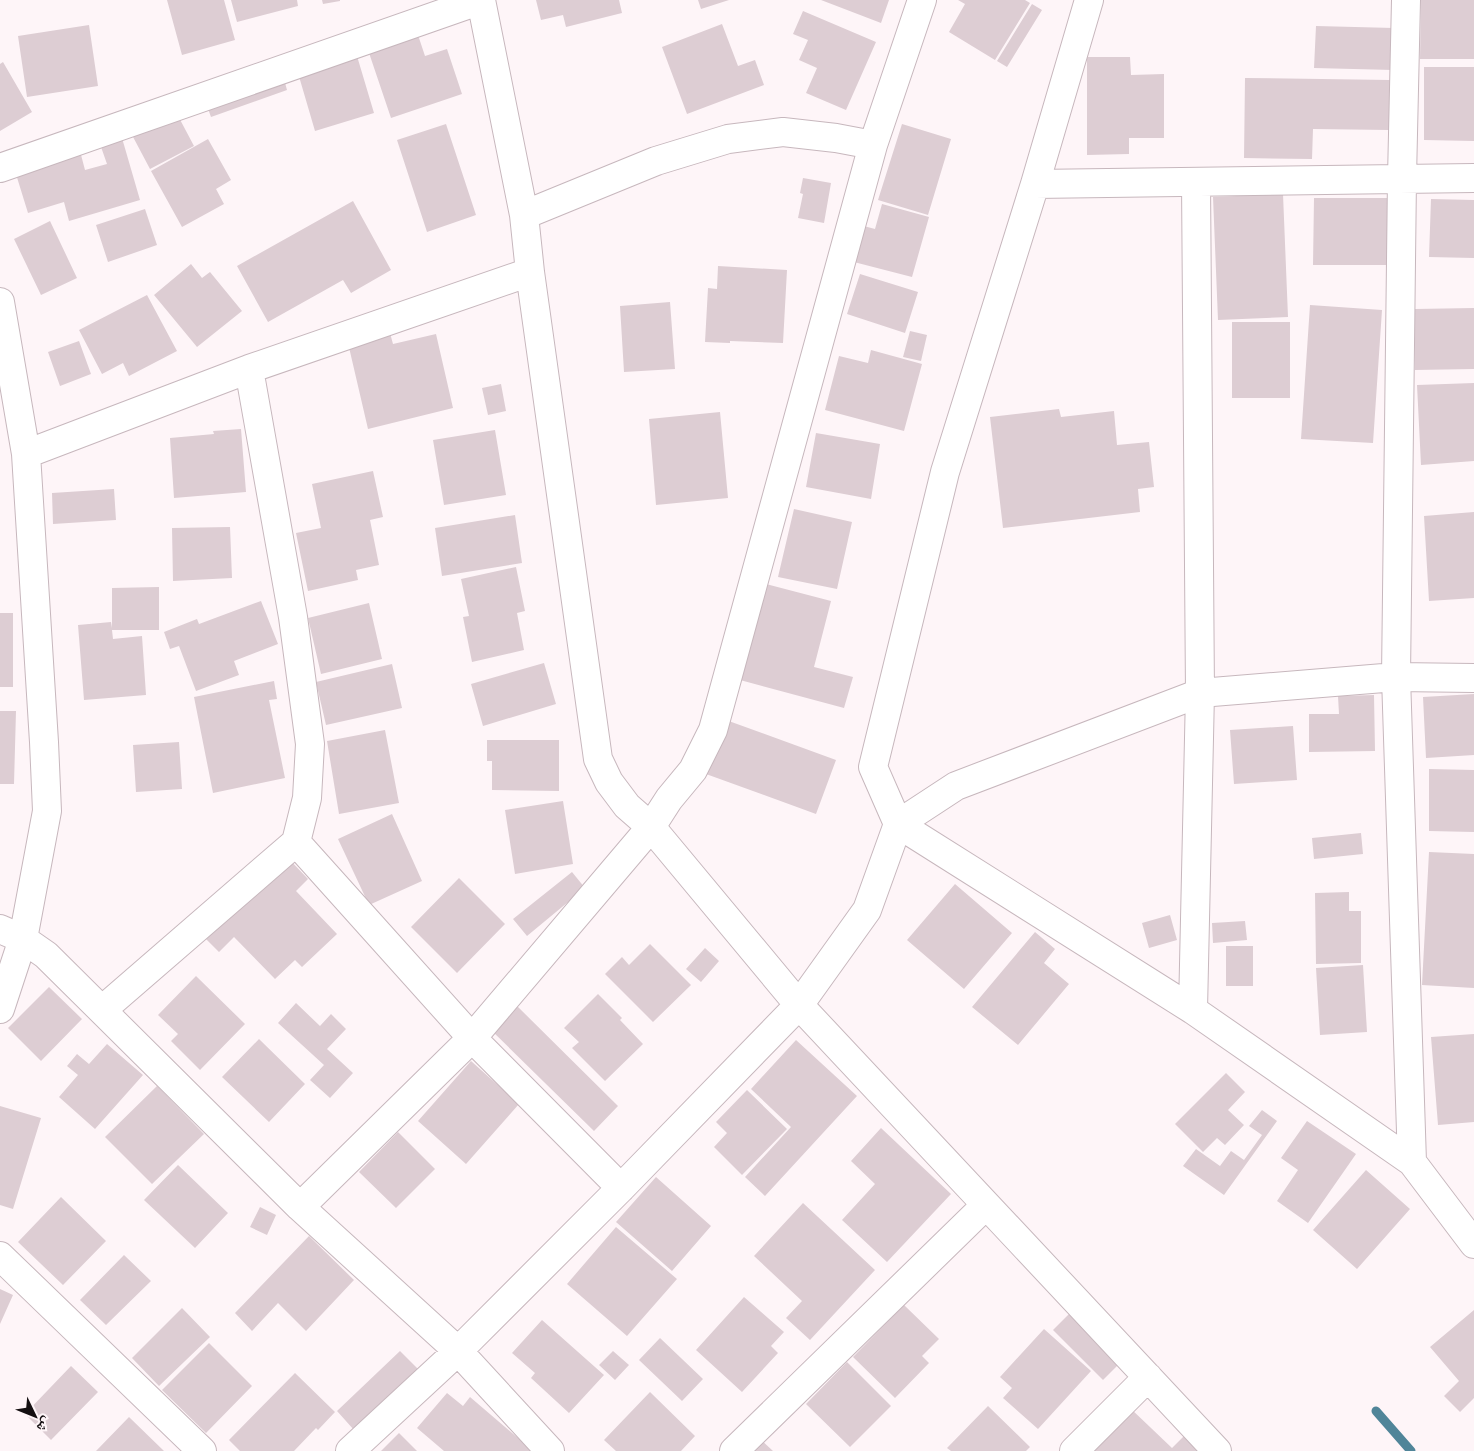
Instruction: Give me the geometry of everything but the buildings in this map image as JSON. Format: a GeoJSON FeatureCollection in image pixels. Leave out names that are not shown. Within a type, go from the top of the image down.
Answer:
{"type":"FeatureCollection","features":[{"type":"Feature","properties":{"kind":"street"},"geometry":{"type":"LineString","coordinates":[[0,168],[481,0],[524,215],[530,272],[598,759],[609,782],[627,806],[651,827],[799,1005],[1217,1451]]}},
{"type":"Feature","properties":{"kind":"street"},"geometry":{"type":"LineString","coordinates":[[300,1207],[472,1038],[651,827],[669,800],[693,770],[713,730],[873,145],[922,0]]}},
{"type":"Feature","properties":{"kind":"street"},"geometry":{"type":"LineString","coordinates":[[1406,0],[1396,677],[1412,1162]]}},
{"type":"Feature","properties":{"kind":"street"},"geometry":{"type":"LineString","coordinates":[[1083,2],[1035,184],[946,472],[873,767],[898,824],[1193,1010],[1412,1162],[1474,1244]]}},
{"type":"Feature","properties":{"kind":"street"},"geometry":{"type":"LineString","coordinates":[[524,215],[656,162],[728,139],[783,132],[836,138],[873,145]]}},
{"type":"Feature","properties":{"kind":"street"},"geometry":{"type":"LineString","coordinates":[[1035,184],[1474,178]]}},
{"type":"Feature","properties":{"kind":"street"},"geometry":{"type":"LineString","coordinates":[[1193,1010],[1200,693],[1196,182]]}},
{"type":"Feature","properties":{"kind":"street"},"geometry":{"type":"LineString","coordinates":[[26,454],[249,369],[530,272]]}},
{"type":"Feature","properties":{"kind":"street"},"geometry":{"type":"LineString","coordinates":[[0,302],[26,454],[47,811],[12,934],[0,1009]]}},
{"type":"Feature","properties":{"kind":"street"},"geometry":{"type":"LineString","coordinates":[[102,1010],[296,842],[307,798],[310,744],[292,617],[249,369]]}},
{"type":"Feature","properties":{"kind":"street"},"geometry":{"type":"LineString","coordinates":[[350,1451],[458,1351],[621,1188],[799,1005],[867,910],[898,824],[956,786],[1200,693],[1396,677],[1474,678]]}},
{"type":"Feature","properties":{"kind":"street"},"geometry":{"type":"LineString","coordinates":[[296,842],[472,1038],[621,1188]]}},
{"type":"Feature","properties":{"kind":"street"},"geometry":{"type":"LineString","coordinates":[[12,934],[46,955],[300,1207],[458,1351],[550,1451]]}},
{"type":"Feature","properties":{"kind":"street"},"geometry":{"type":"LineString","coordinates":[[734,1451],[986,1205]]}},
{"type":"Feature","properties":{"kind":"street"},"geometry":{"type":"LineString","coordinates":[[0,1256],[202,1451]]}},
{"type":"Feature","properties":{"kind":"street"},"geometry":{"type":"LineString","coordinates":[[1074,1451],[1148,1377]]}},
{"type":"Feature","properties":{"kind":"waterway"},"geometry":{"type":"LineString","coordinates":[[1376,1411],[1411,1451]]}}]}
